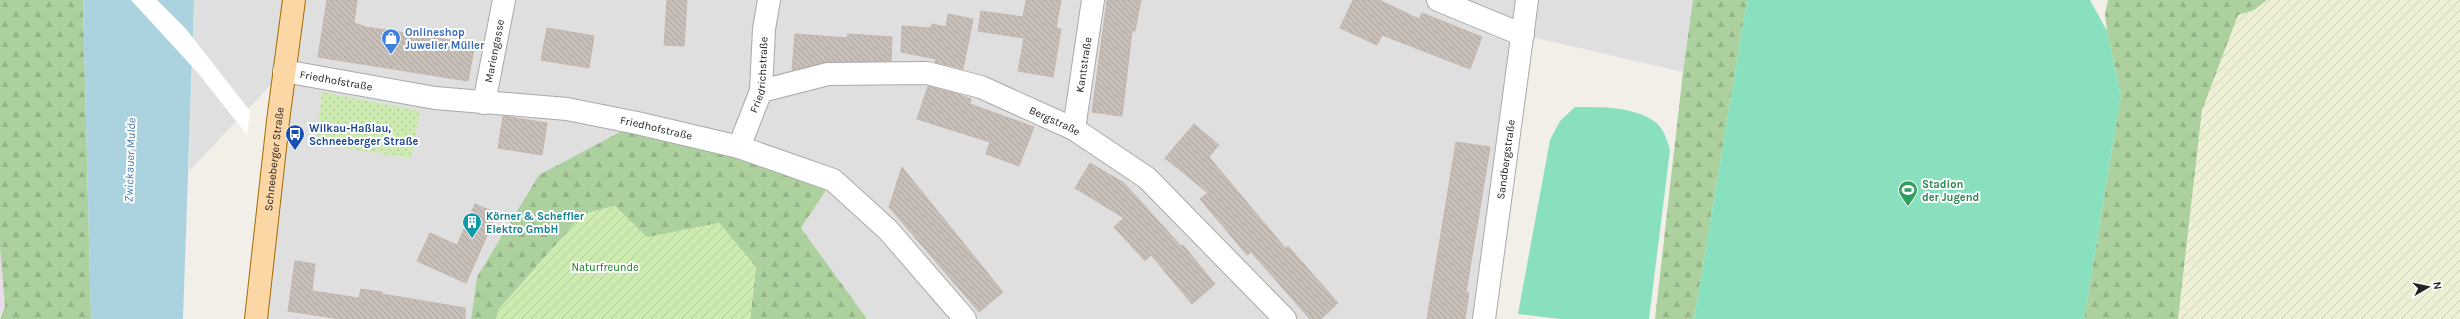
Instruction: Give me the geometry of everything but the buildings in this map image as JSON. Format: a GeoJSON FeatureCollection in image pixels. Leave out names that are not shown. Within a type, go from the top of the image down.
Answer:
{"type":"FeatureCollection","features":[{"type":"Feature","properties":{"kind":"main road","name":"Schneeberger Straße"},"geometry":{"type":"LineString","coordinates":[[256,319],[284,71],[294,0]]}},
{"type":"Feature","properties":{"kind":"street","name":"Mariengasse"},"geometry":{"type":"LineString","coordinates":[[484,103],[504,0]]}},
{"type":"Feature","properties":{"kind":"street","name":"Friedrichstraße"},"geometry":{"type":"LineString","coordinates":[[739,147],[761,91],[764,29],[769,0]]}},
{"type":"Feature","properties":{"kind":"street","name":"Kantstraße"},"geometry":{"type":"LineString","coordinates":[[1074,129],[1093,0]]}},
{"type":"Feature","properties":{"kind":"street"},"geometry":{"type":"LineString","coordinates":[[1438,0],[1523,35]]}},
{"type":"Feature","properties":{"kind":"street","name":"Sandbergstraße"},"geometry":{"type":"LineString","coordinates":[[1484,319],[1527,0]]}},
{"type":"Feature","properties":{"kind":"street","name":"Friedhofstraße"},"geometry":{"type":"LineString","coordinates":[[284,71],[435,98],[567,109],[637,123],[739,147],[833,180],[888,230],[965,319]]}},
{"type":"Feature","properties":{"kind":"street","name":"Bergstraße"},"geometry":{"type":"LineString","coordinates":[[761,91],[828,74],[927,73],[981,87],[1074,129],[1147,178],[1285,319]]}},
{"type":"Feature","properties":{"kind":"shaded area"},"geometry":{"type":"Polygon","coordinates":[[[194,0],[1693,0],[1683,72],[1523,35],[1484,319],[867,319],[801,228],[833,181],[637,123],[477,277],[471,319],[256,319],[283,72],[189,171],[194,0]]]}},
{"type":"Feature","properties":{"kind":"shaded area"},"geometry":{"type":"Polygon","coordinates":[[[0,248],[5,306],[0,315],[0,248]]]}},
{"type":"Feature","properties":{"kind":"green space"},"geometry":{"type":"Polygon","coordinates":[[[0,0],[83,0],[91,319],[0,319],[5,306],[0,248],[0,0]]]}},
{"type":"Feature","properties":{"kind":"green space"},"geometry":{"type":"Polygon","coordinates":[[[1693,0],[1747,0],[1694,319],[1655,319],[1683,72],[1693,0]]]}},
{"type":"Feature","properties":{"kind":"green space","name":"Stadion der Jugend"},"geometry":{"type":"Polygon","coordinates":[[[1747,0],[2090,0],[2107,31],[2121,95],[2084,319],[1694,319],[1747,0]]]}},
{"type":"Feature","properties":{"kind":"green space"},"geometry":{"type":"Polygon","coordinates":[[[2108,0],[2267,0],[2254,10],[2238,15],[2202,110],[2178,319],[2084,319],[2121,95],[2107,31],[2105,14],[2108,0]]]}},
{"type":"Feature","properties":{"kind":"green space"},"geometry":{"type":"Polygon","coordinates":[[[2254,0],[2460,0],[2460,319],[2178,319],[2202,110],[2238,15],[2254,0]]]}},
{"type":"Feature","properties":{"kind":"green space"},"geometry":{"type":"Polygon","coordinates":[[[322,92],[420,111],[411,158],[316,144],[322,92]]]}},
{"type":"Feature","properties":{"kind":"green space"},"geometry":{"type":"Polygon","coordinates":[[[1575,107],[1615,108],[1635,112],[1654,121],[1662,130],[1668,142],[1670,150],[1649,319],[1561,319],[1518,314],[1550,140],[1560,121],[1575,107]]]}},
{"type":"Feature","properties":{"kind":"green space"},"geometry":{"type":"Polygon","coordinates":[[[637,123],[833,180],[801,228],[867,319],[750,319],[756,267],[719,223],[647,238],[615,206],[583,214],[499,309],[496,319],[471,319],[477,277],[539,175],[637,123]]]}},
{"type":"Feature","properties":{"kind":"green space","name":"Naturfreunde"},"geometry":{"type":"Polygon","coordinates":[[[615,206],[647,237],[719,223],[756,267],[750,319],[496,319],[499,309],[583,214],[615,206]]]}},
{"type":"Feature","properties":{"kind":"water","name":"Zwickauer Mulde"},"geometry":{"type":"Polygon","coordinates":[[[83,0],[194,0],[183,319],[91,319],[83,0]]]}},
{"type":"Feature","properties":{"kind":"pier"},"geometry":{"type":"Polygon","coordinates":[[[131,0],[157,0],[186,29],[250,111],[247,135],[198,73],[131,0]]]}},
{"type":"Feature","properties":{"kind":"place","name":"Onlineshop Juwelier Müller"},"geometry":{"type":"Point","coordinates":[391,55]}},
{"type":"Feature","properties":{"kind":"place","name":"Wilkau-Haßlau, Schneeberger Straße"},"geometry":{"type":"Point","coordinates":[295,151]}},
{"type":"Feature","properties":{"kind":"place","name":"Stadion der Jugend"},"geometry":{"type":"Point","coordinates":[1908,207]}},
{"type":"Feature","properties":{"kind":"place","name":"Körner & Scheffler Elektro GmbH"},"geometry":{"type":"Point","coordinates":[472,239]}}]}
